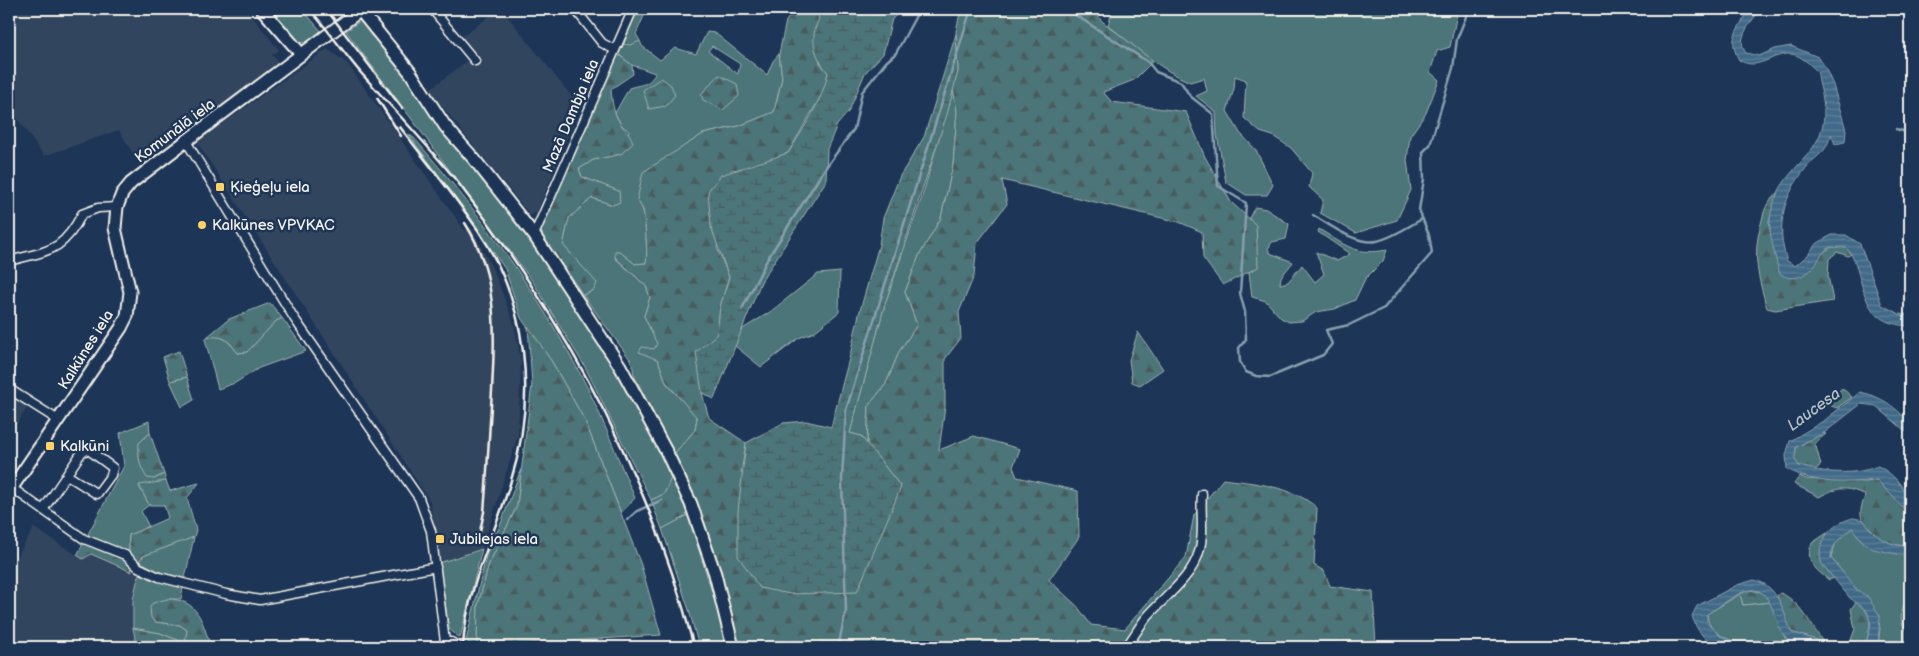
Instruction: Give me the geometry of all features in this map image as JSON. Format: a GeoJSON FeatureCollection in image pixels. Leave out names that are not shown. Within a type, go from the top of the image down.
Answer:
{"type":"FeatureCollection","features":[{"type":"Feature","properties":{"kind":"main road"},"geometry":{"type":"LineString","coordinates":[[262,9],[300,54]]}},
{"type":"Feature","properties":{"kind":"main road"},"geometry":{"type":"LineString","coordinates":[[361,10],[410,72],[445,126],[474,158],[534,235],[620,366],[692,504],[715,574],[733,647]]}},
{"type":"Feature","properties":{"kind":"main road","name":"Komunālā iela"},"geometry":{"type":"LineString","coordinates":[[117,207],[122,194],[131,183],[300,54],[361,10]]}},
{"type":"Feature","properties":{"kind":"main road","name":"Kalkūnes iela"},"geometry":{"type":"LineString","coordinates":[[10,490],[121,328],[126,316],[130,292],[115,228],[117,207]]}},
{"type":"Feature","properties":{"kind":"street"},"geometry":{"type":"LineString","coordinates":[[432,9],[475,61]]}},
{"type":"Feature","properties":{"kind":"street"},"geometry":{"type":"LineString","coordinates":[[575,9],[602,43],[615,50]]}},
{"type":"Feature","properties":{"kind":"street","name":"Mazā Dambja iela"},"geometry":{"type":"LineString","coordinates":[[534,235],[633,9]]}},
{"type":"Feature","properties":{"kind":"street"},"geometry":{"type":"LineString","coordinates":[[186,141],[294,318],[419,498],[431,532],[445,644],[451,642],[459,647]]}},
{"type":"Feature","properties":{"kind":"street"},"geometry":{"type":"LineString","coordinates":[[9,262],[60,246],[74,230],[82,214],[98,208],[117,207]]}},
{"type":"Feature","properties":{"kind":"street"},"geometry":{"type":"LineString","coordinates":[[9,388],[58,420]]}},
{"type":"Feature","properties":{"kind":"street"},"geometry":{"type":"LineString","coordinates":[[44,510],[67,475],[84,450],[90,451],[113,468],[111,475],[97,494],[67,475]]}},
{"type":"Feature","properties":{"kind":"street"},"geometry":{"type":"LineString","coordinates":[[10,490],[44,510],[84,540],[125,555],[138,567],[159,577],[260,600],[436,567]]}},
{"type":"Feature","properties":{"kind":"street"},"geometry":{"type":"LineString","coordinates":[[1126,647],[1145,619],[1186,576],[1199,553],[1203,530],[1200,515],[1202,494]]}},
{"type":"Feature","properties":{"kind":"shaded area"},"geometry":{"type":"Polygon","coordinates":[[[9,9],[246,9],[279,50],[272,55],[277,60],[277,66],[168,144],[138,162],[119,130],[44,156],[9,107],[9,9]]]}},
{"type":"Feature","properties":{"kind":"shaded area"},"geometry":{"type":"Polygon","coordinates":[[[499,9],[502,9],[580,107],[537,212],[530,215],[429,90],[476,54],[462,37],[499,9]]]}},
{"type":"Feature","properties":{"kind":"shaded area"},"geometry":{"type":"Polygon","coordinates":[[[1749,9],[1761,9],[1749,24],[1742,41],[1746,53],[1759,56],[1775,49],[1791,46],[1818,57],[1824,65],[1833,85],[1846,130],[1845,142],[1835,144],[1831,134],[1824,150],[1799,177],[1787,199],[1782,223],[1782,235],[1787,261],[1795,266],[1808,255],[1815,245],[1826,238],[1832,235],[1846,235],[1860,244],[1882,305],[1899,314],[1910,315],[1910,326],[1886,321],[1872,309],[1867,301],[1854,260],[1846,248],[1830,247],[1812,269],[1800,277],[1786,277],[1779,272],[1770,231],[1770,219],[1775,199],[1784,182],[1815,144],[1822,129],[1824,110],[1817,71],[1802,58],[1791,54],[1784,54],[1752,64],[1739,60],[1735,52],[1734,39],[1749,9]]]}},
{"type":"Feature","properties":{"kind":"shaded area"},"geometry":{"type":"Polygon","coordinates":[[[327,49],[347,63],[465,231],[471,227],[495,274],[514,324],[521,362],[518,435],[482,549],[439,563],[430,501],[197,142],[327,49]]]}},
{"type":"Feature","properties":{"kind":"shaded area"},"geometry":{"type":"Polygon","coordinates":[[[9,392],[29,405],[9,436],[9,392]]]}},
{"type":"Feature","properties":{"kind":"shaded area"},"geometry":{"type":"Polygon","coordinates":[[[1860,392],[1888,403],[1899,412],[1910,423],[1910,435],[1876,406],[1861,404],[1824,433],[1796,447],[1795,460],[1799,466],[1829,472],[1859,471],[1878,466],[1891,475],[1905,492],[1910,515],[1877,480],[1830,482],[1809,478],[1787,469],[1786,455],[1790,441],[1825,420],[1860,392]]]}},
{"type":"Feature","properties":{"kind":"shaded area"},"geometry":{"type":"Polygon","coordinates":[[[1853,518],[1864,520],[1867,526],[1883,540],[1897,545],[1910,545],[1910,555],[1906,556],[1873,549],[1863,542],[1852,528],[1838,541],[1831,553],[1831,558],[1857,590],[1868,597],[1880,616],[1878,647],[1865,647],[1871,625],[1867,611],[1850,598],[1822,564],[1820,556],[1823,541],[1832,529],[1838,524],[1853,518]]]}},
{"type":"Feature","properties":{"kind":"shaded area"},"geometry":{"type":"Polygon","coordinates":[[[34,528],[83,559],[91,553],[139,574],[133,599],[133,628],[137,647],[9,647],[9,569],[34,528]]]}},
{"type":"Feature","properties":{"kind":"shaded area"},"geometry":{"type":"Polygon","coordinates":[[[1754,580],[1769,587],[1779,600],[1791,632],[1838,647],[1804,648],[1790,643],[1779,626],[1766,597],[1759,591],[1750,590],[1734,597],[1707,614],[1707,623],[1720,636],[1749,647],[1729,647],[1713,643],[1701,634],[1692,616],[1697,606],[1737,585],[1754,580]]]}},
{"type":"Feature","properties":{"kind":"green space"},"geometry":{"type":"Polygon","coordinates":[[[268,9],[302,9],[322,32],[310,42],[299,41],[287,32],[268,9]]]}},
{"type":"Feature","properties":{"kind":"green space"},"geometry":{"type":"Polygon","coordinates":[[[636,9],[647,9],[636,34],[640,41],[631,45],[624,44],[636,9]]]}},
{"type":"Feature","properties":{"kind":"green space"},"geometry":{"type":"Polygon","coordinates":[[[796,9],[816,9],[820,19],[814,30],[820,63],[828,73],[825,89],[788,153],[748,168],[731,170],[717,248],[729,277],[720,307],[717,334],[702,393],[709,418],[746,443],[741,473],[901,487],[867,444],[869,405],[886,384],[899,352],[917,325],[905,292],[919,256],[941,218],[953,165],[957,111],[953,88],[958,71],[956,31],[961,9],[1092,9],[1102,21],[1153,61],[1134,80],[1103,92],[1112,102],[1186,112],[1205,157],[1231,202],[1256,225],[1258,267],[1223,285],[1203,258],[1202,232],[1179,222],[1002,180],[1007,204],[977,243],[974,276],[959,312],[961,338],[945,359],[945,407],[939,450],[974,436],[1020,449],[1013,467],[1017,477],[1078,491],[1079,537],[1049,580],[1077,606],[1091,625],[1125,629],[1186,557],[1194,515],[1223,479],[1273,487],[1297,495],[1317,508],[1314,565],[1324,571],[1330,586],[1373,592],[1376,647],[737,647],[732,624],[674,454],[695,430],[697,418],[666,382],[658,360],[639,352],[642,347],[654,349],[657,344],[644,316],[650,297],[646,286],[615,257],[615,251],[619,251],[635,264],[646,263],[644,214],[637,200],[643,172],[703,134],[739,126],[774,112],[782,78],[779,54],[786,21],[796,9]]]}},
{"type":"Feature","properties":{"kind":"green space"},"geometry":{"type":"Polygon","coordinates":[[[816,9],[903,9],[892,19],[883,54],[865,73],[849,111],[837,125],[827,149],[826,181],[761,282],[714,399],[702,393],[696,352],[717,334],[720,307],[729,277],[711,227],[708,191],[721,175],[788,153],[806,124],[817,104],[828,73],[819,60],[814,47],[814,33],[819,19],[816,9]]]}},
{"type":"Feature","properties":{"kind":"green space"},"geometry":{"type":"Polygon","coordinates":[[[1113,9],[1458,9],[1450,47],[1437,51],[1430,72],[1439,80],[1426,113],[1410,136],[1407,160],[1411,190],[1397,220],[1356,233],[1320,213],[1323,200],[1309,187],[1312,173],[1291,148],[1273,136],[1260,132],[1244,118],[1246,80],[1235,76],[1234,89],[1227,111],[1240,133],[1256,150],[1273,185],[1267,195],[1246,195],[1226,182],[1217,135],[1216,112],[1196,96],[1207,91],[1204,78],[1190,82],[1168,71],[1147,56],[1108,25],[1113,9]]]}},
{"type":"Feature","properties":{"kind":"green space"},"geometry":{"type":"Polygon","coordinates":[[[360,21],[372,37],[378,39],[481,173],[554,277],[603,352],[640,413],[672,476],[664,494],[651,500],[585,367],[533,282],[346,31],[360,21]]]}},
{"type":"Feature","properties":{"kind":"green space"},"geometry":{"type":"Polygon","coordinates":[[[707,32],[715,33],[767,75],[773,61],[779,54],[782,78],[774,112],[739,126],[703,134],[682,148],[637,200],[644,215],[646,263],[635,264],[619,251],[615,258],[646,286],[650,297],[644,316],[658,344],[655,349],[666,383],[697,417],[695,430],[674,454],[634,375],[632,362],[583,295],[594,290],[579,263],[563,245],[569,218],[592,198],[613,205],[618,191],[582,177],[579,169],[593,160],[621,154],[629,131],[621,125],[615,113],[629,88],[644,84],[655,73],[632,65],[618,54],[624,44],[640,41],[642,46],[660,60],[675,48],[696,54],[707,32]],[[712,46],[708,51],[738,74],[740,64],[712,46]]]}},
{"type":"Feature","properties":{"kind":"green space"},"geometry":{"type":"Polygon","coordinates":[[[956,34],[958,71],[948,111],[885,304],[850,433],[861,436],[901,487],[857,592],[790,594],[760,588],[738,556],[738,511],[746,443],[783,423],[806,421],[831,427],[859,314],[879,245],[883,218],[900,176],[924,137],[956,34]]]}},
{"type":"Feature","properties":{"kind":"green space"},"geometry":{"type":"Polygon","coordinates":[[[616,53],[632,65],[633,74],[611,89],[612,103],[616,115],[633,143],[621,154],[593,160],[579,169],[582,177],[619,191],[620,202],[613,205],[592,198],[569,218],[563,245],[597,283],[594,290],[583,295],[544,239],[541,231],[616,53]]]}},
{"type":"Feature","properties":{"kind":"green space"},"geometry":{"type":"Polygon","coordinates":[[[719,75],[737,84],[739,96],[723,110],[703,100],[701,94],[719,75]]]}},
{"type":"Feature","properties":{"kind":"green space"},"geometry":{"type":"Polygon","coordinates":[[[661,78],[671,85],[675,95],[666,106],[649,109],[643,90],[661,78]]]}},
{"type":"Feature","properties":{"kind":"green space"},"geometry":{"type":"Polygon","coordinates":[[[953,88],[957,111],[953,165],[941,218],[919,256],[905,292],[917,325],[899,352],[886,384],[869,405],[867,444],[861,436],[850,433],[885,304],[923,194],[953,88]]]}},
{"type":"Feature","properties":{"kind":"green space"},"geometry":{"type":"Polygon","coordinates":[[[408,134],[414,138],[438,166],[485,225],[528,286],[567,350],[598,411],[635,498],[621,513],[585,421],[552,362],[521,318],[505,269],[453,194],[408,134]]]}},
{"type":"Feature","properties":{"kind":"green space"},"geometry":{"type":"Polygon","coordinates":[[[1777,194],[1769,222],[1779,272],[1813,268],[1821,254],[1833,246],[1847,248],[1851,254],[1848,256],[1837,252],[1829,259],[1828,276],[1833,301],[1775,310],[1767,308],[1757,266],[1757,246],[1764,211],[1770,200],[1777,194]]]}},
{"type":"Feature","properties":{"kind":"green space"},"geometry":{"type":"Polygon","coordinates":[[[1255,207],[1266,209],[1289,224],[1286,239],[1272,242],[1268,249],[1270,253],[1293,262],[1281,277],[1280,284],[1288,282],[1302,265],[1315,282],[1324,274],[1316,252],[1337,261],[1350,254],[1318,232],[1319,229],[1351,248],[1367,252],[1387,250],[1383,261],[1365,279],[1355,300],[1335,309],[1316,312],[1302,321],[1289,322],[1281,318],[1266,301],[1252,297],[1249,272],[1258,267],[1249,218],[1255,207]]]}},
{"type":"Feature","properties":{"kind":"green space"},"geometry":{"type":"Polygon","coordinates":[[[840,272],[839,312],[814,332],[799,338],[761,367],[735,346],[741,330],[770,312],[818,274],[840,272]]]}},
{"type":"Feature","properties":{"kind":"green space"},"geometry":{"type":"Polygon","coordinates":[[[270,303],[282,318],[276,321],[247,352],[238,353],[225,339],[207,337],[229,319],[270,303]]]}},
{"type":"Feature","properties":{"kind":"green space"},"geometry":{"type":"Polygon","coordinates":[[[282,318],[306,351],[259,368],[235,383],[218,389],[205,339],[215,336],[220,337],[228,342],[238,353],[247,352],[276,321],[282,318]]]}},
{"type":"Feature","properties":{"kind":"green space"},"geometry":{"type":"Polygon","coordinates":[[[528,326],[552,362],[585,421],[641,565],[661,635],[477,647],[478,605],[489,564],[517,506],[532,384],[528,326]]]}},
{"type":"Feature","properties":{"kind":"green space"},"geometry":{"type":"Polygon","coordinates":[[[1138,332],[1163,369],[1140,385],[1132,382],[1129,360],[1138,332]]]}},
{"type":"Feature","properties":{"kind":"green space"},"geometry":{"type":"Polygon","coordinates":[[[179,351],[187,377],[170,381],[163,357],[179,351]]]}},
{"type":"Feature","properties":{"kind":"green space"},"geometry":{"type":"Polygon","coordinates":[[[187,377],[194,400],[182,407],[170,381],[187,377]]]}},
{"type":"Feature","properties":{"kind":"green space"},"geometry":{"type":"Polygon","coordinates":[[[1842,388],[1852,397],[1837,408],[1826,404],[1842,388]]]}},
{"type":"Feature","properties":{"kind":"green space"},"geometry":{"type":"Polygon","coordinates":[[[149,421],[150,433],[139,443],[154,479],[164,474],[166,481],[139,486],[149,505],[141,511],[149,527],[129,535],[129,552],[92,538],[88,534],[124,466],[120,433],[149,421]]]}},
{"type":"Feature","properties":{"kind":"green space"},"geometry":{"type":"Polygon","coordinates":[[[150,433],[164,474],[154,479],[147,478],[139,457],[139,443],[150,433]]]}},
{"type":"Feature","properties":{"kind":"green space"},"geometry":{"type":"Polygon","coordinates":[[[1824,433],[1826,434],[1815,443],[1821,465],[1815,470],[1799,466],[1795,460],[1796,447],[1824,433]]]}},
{"type":"Feature","properties":{"kind":"green space"},"geometry":{"type":"Polygon","coordinates":[[[521,469],[517,506],[489,564],[478,605],[477,647],[466,641],[487,552],[500,526],[521,469]]]}},
{"type":"Feature","properties":{"kind":"green space"},"geometry":{"type":"Polygon","coordinates":[[[672,476],[688,515],[662,529],[651,500],[664,494],[672,476]]]}},
{"type":"Feature","properties":{"kind":"green space"},"geometry":{"type":"Polygon","coordinates":[[[1800,476],[1806,479],[1866,482],[1877,480],[1910,515],[1910,545],[1903,546],[1888,542],[1867,527],[1861,512],[1865,495],[1852,490],[1842,489],[1831,491],[1819,497],[1794,484],[1800,476]]]}},
{"type":"Feature","properties":{"kind":"green space"},"geometry":{"type":"Polygon","coordinates":[[[166,481],[170,491],[199,483],[187,498],[196,530],[194,537],[143,556],[139,561],[129,552],[129,535],[168,518],[164,505],[149,505],[139,485],[166,481]]]}},
{"type":"Feature","properties":{"kind":"green space"},"geometry":{"type":"Polygon","coordinates":[[[688,515],[717,608],[725,647],[699,647],[689,610],[662,529],[688,515]]]}},
{"type":"Feature","properties":{"kind":"green space"},"geometry":{"type":"Polygon","coordinates":[[[1852,528],[1863,542],[1906,556],[1910,555],[1910,592],[1901,611],[1910,633],[1910,647],[1878,647],[1880,628],[1868,597],[1857,590],[1831,558],[1836,542],[1852,528]]]}},
{"type":"Feature","properties":{"kind":"green space"},"geometry":{"type":"Polygon","coordinates":[[[1827,533],[1821,547],[1820,557],[1824,566],[1834,578],[1829,580],[1816,569],[1809,555],[1812,543],[1827,533]]]}},
{"type":"Feature","properties":{"kind":"green space"},"geometry":{"type":"Polygon","coordinates":[[[194,537],[185,578],[159,572],[139,561],[143,556],[194,537]]]}},
{"type":"Feature","properties":{"kind":"green space"},"geometry":{"type":"Polygon","coordinates":[[[84,542],[130,561],[132,572],[91,554],[83,559],[77,555],[84,542]]]}},
{"type":"Feature","properties":{"kind":"green space"},"geometry":{"type":"Polygon","coordinates":[[[482,549],[460,638],[449,629],[439,563],[482,549]]]}},
{"type":"Feature","properties":{"kind":"green space"},"geometry":{"type":"Polygon","coordinates":[[[139,574],[183,587],[181,599],[167,599],[150,612],[155,622],[180,625],[187,630],[185,643],[160,633],[133,628],[133,599],[139,574]]]}},
{"type":"Feature","properties":{"kind":"green space"},"geometry":{"type":"Polygon","coordinates":[[[1749,590],[1762,592],[1770,602],[1743,605],[1740,594],[1749,590]]]}},
{"type":"Feature","properties":{"kind":"green space"},"geometry":{"type":"Polygon","coordinates":[[[1910,592],[1909,634],[1904,628],[1901,618],[1910,592]]]}},
{"type":"Feature","properties":{"kind":"green space"},"geometry":{"type":"Polygon","coordinates":[[[1780,593],[1787,596],[1799,607],[1823,642],[1791,632],[1777,596],[1780,593]]]}},
{"type":"Feature","properties":{"kind":"green space"},"geometry":{"type":"Polygon","coordinates":[[[1740,594],[1743,605],[1770,602],[1786,640],[1800,647],[1754,648],[1742,645],[1716,632],[1708,621],[1707,614],[1740,594]]]}},
{"type":"Feature","properties":{"kind":"green space"},"geometry":{"type":"Polygon","coordinates":[[[167,599],[178,600],[193,608],[202,621],[211,647],[137,647],[133,628],[160,633],[185,643],[187,630],[180,625],[155,622],[151,618],[150,607],[153,603],[167,599]]]}},
{"type":"Feature","properties":{"kind":"green space"},"geometry":{"type":"Polygon","coordinates":[[[1856,602],[1867,612],[1870,622],[1865,647],[1859,647],[1851,640],[1855,629],[1851,609],[1856,602]]]}},
{"type":"Feature","properties":{"kind":"waterway"},"geometry":{"type":"LineString","coordinates":[[742,309],[768,258],[824,170],[854,129],[862,92],[886,62],[896,53],[918,12],[926,9]]}},
{"type":"Feature","properties":{"kind":"waterway"},"geometry":{"type":"LineString","coordinates":[[838,647],[846,611],[842,479],[846,410],[971,9]]}},
{"type":"Feature","properties":{"kind":"waterway"},"geometry":{"type":"LineString","coordinates":[[1066,9],[1148,62],[1156,72],[1181,82],[1190,96],[1213,114],[1218,186],[1246,203],[1240,293],[1245,312],[1246,339],[1239,348],[1240,362],[1246,372],[1256,376],[1270,377],[1323,355],[1332,344],[1326,330],[1349,325],[1384,308],[1432,253],[1429,235],[1419,210],[1424,179],[1423,152],[1430,145],[1453,68],[1457,39],[1469,9]]}},
{"type":"Feature","properties":{"kind":"waterway"},"geometry":{"type":"LineString","coordinates":[[1896,129],[1910,133]]}},
{"type":"Feature","properties":{"kind":"waterway"},"geometry":{"type":"LineString","coordinates":[[1313,215],[1352,237],[1369,241],[1377,241],[1389,237],[1422,219]]}},
{"type":"Feature","properties":{"kind":"waterway"},"geometry":{"type":"LineString","coordinates":[[627,520],[637,511],[662,500]]}},
{"type":"Feature","properties":{"kind":"railway"},"geometry":{"type":"LineString","coordinates":[[309,9],[361,73],[424,142],[459,184],[535,291],[569,347],[629,463],[654,523],[676,584],[694,647]]}},
{"type":"Feature","properties":{"kind":"railway"},"geometry":{"type":"LineString","coordinates":[[326,9],[402,108]]}},
{"type":"Feature","properties":{"kind":"railway"},"geometry":{"type":"LineString","coordinates":[[377,98],[401,136]]}},
{"type":"Feature","properties":{"kind":"railway"},"geometry":{"type":"LineString","coordinates":[[400,127],[469,217],[495,259],[508,289],[518,321],[523,353],[524,419],[518,452],[510,484],[481,564],[469,605],[463,647]]}},
{"type":"Feature","properties":{"kind":"railway"},"geometry":{"type":"LineString","coordinates":[[465,223],[476,242],[484,262],[489,283],[494,346],[484,512],[479,536]]}},
{"type":"Feature","properties":{"kind":"place","name":"Ķieģeļu iela"},"geometry":{"type":"Point","coordinates":[220,187]}},
{"type":"Feature","properties":{"kind":"place","name":"Kalkūnes VPVKAC"},"geometry":{"type":"Point","coordinates":[202,225]}},
{"type":"Feature","properties":{"kind":"place","name":"Kalkūni"},"geometry":{"type":"Point","coordinates":[50,446]}},
{"type":"Feature","properties":{"kind":"place","name":"Jubilejas iela"},"geometry":{"type":"Point","coordinates":[440,539]}},
{"type":"Feature","properties":{"kind":"water label","name":"Laucesa"},"geometry":{"type":"Point","coordinates":[1814,410]}}]}
